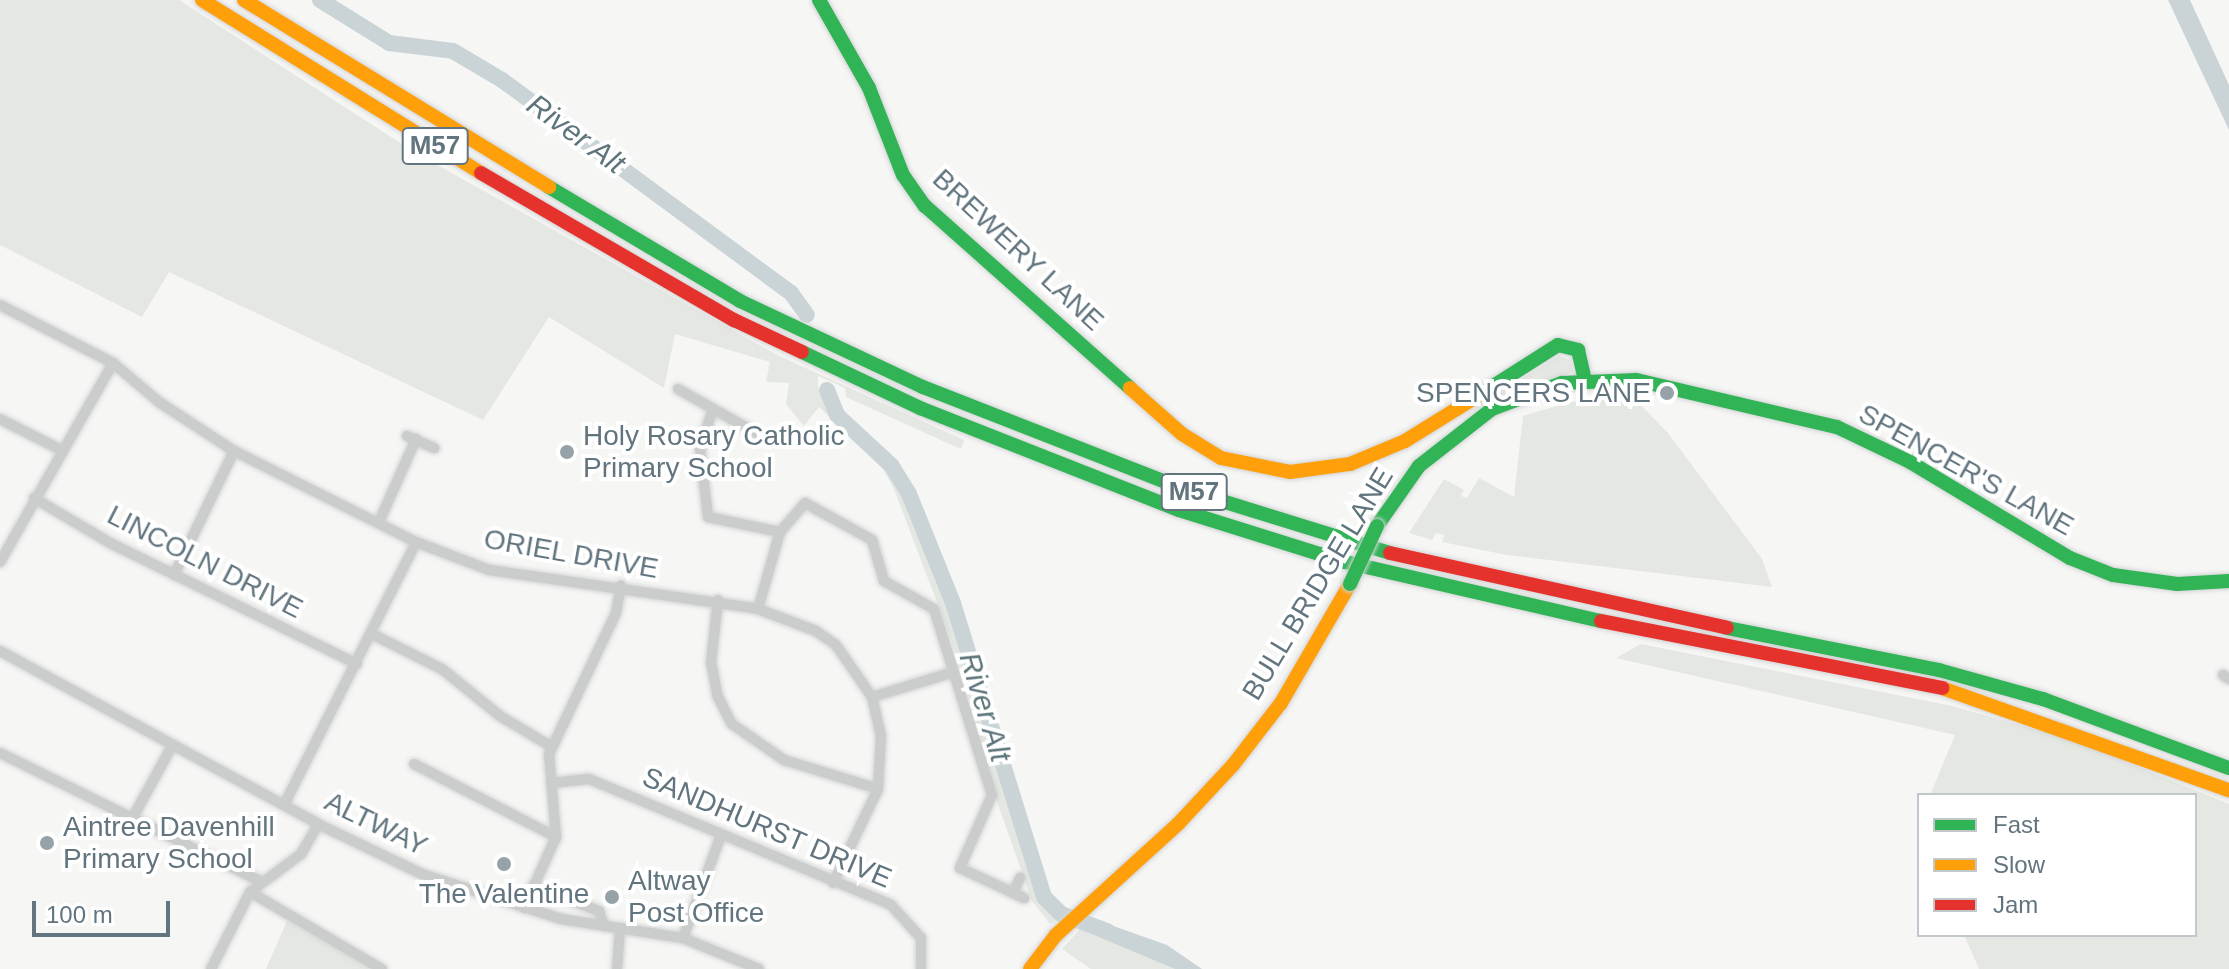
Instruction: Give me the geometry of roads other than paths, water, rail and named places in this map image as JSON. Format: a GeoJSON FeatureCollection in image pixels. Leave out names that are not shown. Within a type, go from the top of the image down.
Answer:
{"type":"FeatureCollection","features":[{"type":"Feature","properties":{"kind":"main road","name":"M57"},"geometry":{"type":"LineString","coordinates":[[202,0],[411,133],[734,320],[920,408],[1179,510],[1345,562],[1646,631],[1942,688],[2229,790]]}},
{"type":"Feature","properties":{"kind":"main road","name":"M57"},"geometry":{"type":"LineString","coordinates":[[244,0],[410,105],[740,301],[923,387],[1183,489],[1358,546],[1637,610],[1939,670],[2043,699],[2229,768]]}},
{"type":"Feature","properties":{"kind":"main road","name":"BREWERY LANE"},"geometry":{"type":"LineString","coordinates":[[819,0],[869,88],[903,175],[925,206],[1182,434],[1221,458],[1258,469],[1320,470],[1381,454],[1558,345],[1578,350],[1585,380]]}},
{"type":"Feature","properties":{"kind":"main road","name":"BULL BRIDGE LANE"},"geometry":{"type":"LineString","coordinates":[[1030,969],[1066,926],[1178,824],[1233,765],[1281,703],[1350,584],[1377,526],[1419,466],[1469,423],[1519,396],[1585,380]]}},
{"type":"Feature","properties":{"kind":"main road","name":"SPENCER'S LANE"},"geometry":{"type":"LineString","coordinates":[[1585,380],[1663,384],[1808,417],[1880,446],[2011,526],[2113,575],[2177,584],[2229,581]]}},
{"type":"Feature","properties":{"kind":"street","name":"ORIEL DRIVE"},"geometry":{"type":"LineString","coordinates":[[0,305],[113,363],[159,402],[234,451],[416,542],[489,570],[718,600],[758,609],[816,631],[836,645],[872,697],[881,735],[878,789],[833,883]]}},
{"type":"Feature","properties":{"kind":"street"},"geometry":{"type":"LineString","coordinates":[[0,562],[113,363]]}},
{"type":"Feature","properties":{"kind":"street"},"geometry":{"type":"LineString","coordinates":[[678,389],[758,434]]}},
{"type":"Feature","properties":{"kind":"street"},"geometry":{"type":"LineString","coordinates":[[713,409],[700,448],[708,517],[780,532]]}},
{"type":"Feature","properties":{"kind":"street"},"geometry":{"type":"LineString","coordinates":[[0,419],[61,450]]}},
{"type":"Feature","properties":{"kind":"street"},"geometry":{"type":"LineString","coordinates":[[379,522],[412,438],[434,448]]}},
{"type":"Feature","properties":{"kind":"street"},"geometry":{"type":"LineString","coordinates":[[174,575],[234,451]]}},
{"type":"Feature","properties":{"kind":"street","name":"LINCOLN DRIVE"},"geometry":{"type":"LineString","coordinates":[[34,498],[174,575],[357,664]]}},
{"type":"Feature","properties":{"kind":"street"},"geometry":{"type":"LineString","coordinates":[[758,609],[780,532],[805,503],[872,540],[884,581],[934,609],[992,795],[960,868],[1024,898]]}},
{"type":"Feature","properties":{"kind":"street"},"geometry":{"type":"LineString","coordinates":[[0,537],[12,542]]}},
{"type":"Feature","properties":{"kind":"street"},"geometry":{"type":"LineString","coordinates":[[284,805],[416,542]]}},
{"type":"Feature","properties":{"kind":"street"},"geometry":{"type":"LineString","coordinates":[[524,908],[556,837],[551,783],[552,747],[616,613],[621,585]]}},
{"type":"Feature","properties":{"kind":"street"},"geometry":{"type":"LineString","coordinates":[[718,600],[711,662],[718,697],[732,724],[784,760],[878,789]]}},
{"type":"Feature","properties":{"kind":"street"},"geometry":{"type":"LineString","coordinates":[[372,634],[442,669],[500,716],[552,747]]}},
{"type":"Feature","properties":{"kind":"street","name":"ALTWAY"},"geometry":{"type":"LineString","coordinates":[[0,651],[318,824],[422,874],[524,908],[604,926],[683,938],[759,969]]}},
{"type":"Feature","properties":{"kind":"street"},"geometry":{"type":"LineString","coordinates":[[872,697],[954,672]]}},
{"type":"Feature","properties":{"kind":"street"},"geometry":{"type":"LineString","coordinates":[[132,819],[173,744]]}},
{"type":"Feature","properties":{"kind":"street"},"geometry":{"type":"LineString","coordinates":[[0,753],[262,882]]}},
{"type":"Feature","properties":{"kind":"street"},"geometry":{"type":"LineString","coordinates":[[414,764],[556,837]]}},
{"type":"Feature","properties":{"kind":"street","name":"SANDHURST DRIVE"},"geometry":{"type":"LineString","coordinates":[[551,783],[589,779],[891,905],[921,938],[921,969]]}},
{"type":"Feature","properties":{"kind":"street"},"geometry":{"type":"LineString","coordinates":[[211,969],[250,892],[307,848],[318,824]]}},
{"type":"Feature","properties":{"kind":"street"},"geometry":{"type":"LineString","coordinates":[[683,938],[721,835]]}},
{"type":"Feature","properties":{"kind":"street"},"geometry":{"type":"LineString","coordinates":[[1013,893],[1020,878]]}},
{"type":"Feature","properties":{"kind":"street"},"geometry":{"type":"LineString","coordinates":[[533,886],[599,911],[604,926]]}},
{"type":"Feature","properties":{"kind":"street"},"geometry":{"type":"LineString","coordinates":[[250,892],[382,969]]}},
{"type":"Feature","properties":{"kind":"street"},"geometry":{"type":"LineString","coordinates":[[617,969],[620,928]]}},
{"type":"Feature","properties":{"kind":"waterway","name":"River Alt"},"geometry":{"type":"LineString","coordinates":[[320,0],[389,43],[453,51],[502,80],[791,293],[807,315]]}},
{"type":"Feature","properties":{"kind":"waterway","name":"River Alt"},"geometry":{"type":"LineString","coordinates":[[827,390],[837,415],[891,465],[909,494],[953,603],[1044,897],[1061,914],[1107,931]]}},
{"type":"Feature","properties":{"kind":"place","name":"SPENCERS LANE"},"geometry":{"type":"Point","coordinates":[1667,393]}},
{"type":"Feature","properties":{"kind":"place","name":"Holy Rosary Catholic Primary School"},"geometry":{"type":"Point","coordinates":[567,452]}},
{"type":"Feature","properties":{"kind":"place","name":"Aintree Davenhill Primary School"},"geometry":{"type":"Point","coordinates":[47,843]}},
{"type":"Feature","properties":{"kind":"place","name":"The Valentine"},"geometry":{"type":"Point","coordinates":[504,864]}},
{"type":"Feature","properties":{"kind":"place","name":"Altway Post Office"},"geometry":{"type":"Point","coordinates":[612,897]}}]}
